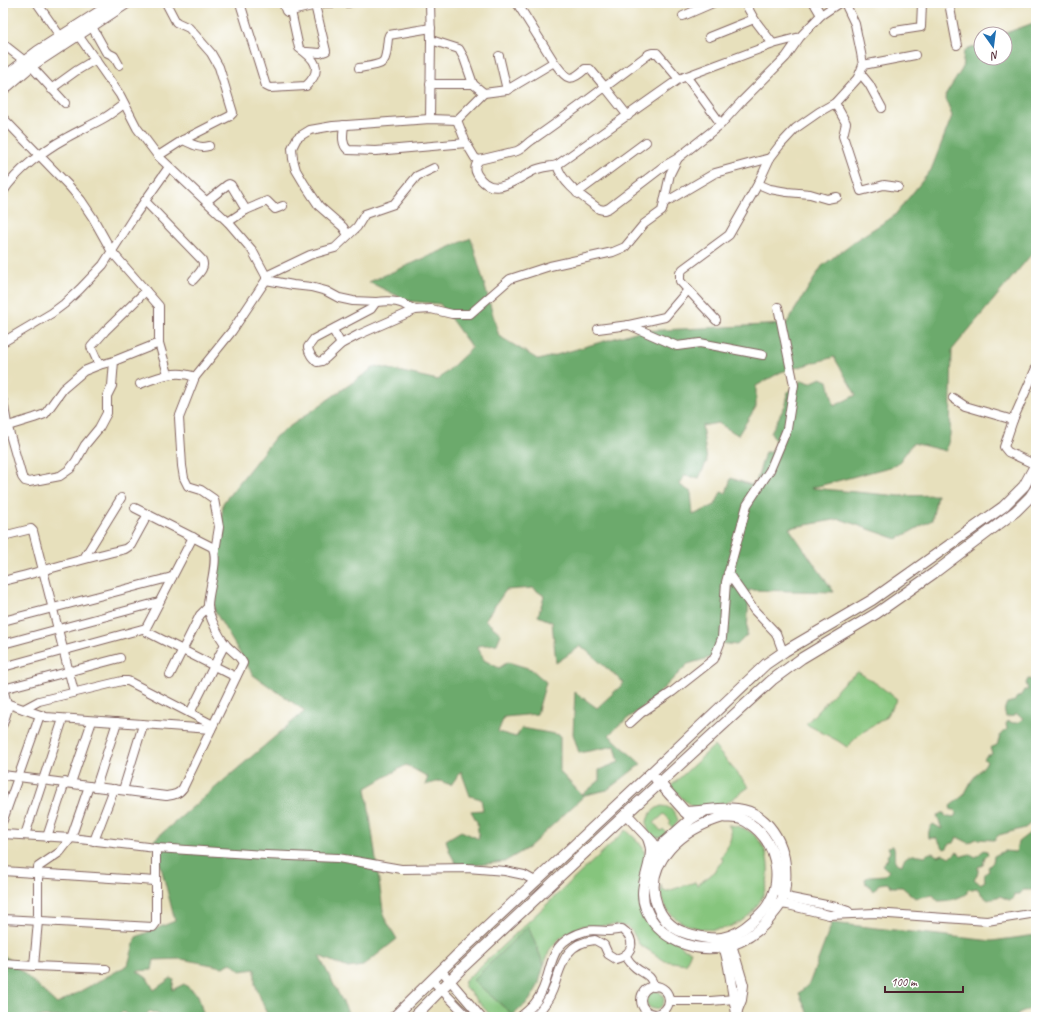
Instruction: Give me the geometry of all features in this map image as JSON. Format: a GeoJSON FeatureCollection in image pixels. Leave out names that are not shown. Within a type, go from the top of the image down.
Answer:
{"type":"FeatureCollection","features":[{"type":"Feature","properties":{"kind":"main road"},"geometry":{"type":"LineString","coordinates":[[3,90],[28,63],[60,36],[113,3]]}},
{"type":"Feature","properties":{"kind":"main road"},"geometry":{"type":"LineString","coordinates":[[3,78],[127,3]]}},
{"type":"Feature","properties":{"kind":"main road"},"geometry":{"type":"LineString","coordinates":[[394,1017],[432,980],[440,970],[693,734],[762,667],[783,652],[872,600],[1003,507],[1024,486],[1036,464]]}},
{"type":"Feature","properties":{"kind":"main road"},"geometry":{"type":"LineString","coordinates":[[414,1017],[441,989],[626,814],[772,680],[785,669],[877,613],[934,573],[1016,511],[1030,497],[1036,488]]}},
{"type":"Feature","properties":{"kind":"main road"},"geometry":{"type":"LineString","coordinates":[[693,734],[702,744]]}},
{"type":"Feature","properties":{"kind":"main road"},"geometry":{"type":"LineString","coordinates":[[648,838],[651,850],[649,865],[644,881],[643,893],[645,908],[656,927],[672,939],[690,947],[708,949],[728,941],[750,937],[766,923],[780,904],[774,855],[769,843],[760,831],[741,819],[723,817],[710,821],[691,819],[650,774]]}},
{"type":"Feature","properties":{"kind":"main road"},"geometry":{"type":"LineString","coordinates":[[649,865],[661,852],[673,846],[691,819],[705,811],[717,809],[737,809],[753,814],[768,824],[780,842],[785,861],[779,892],[747,926],[728,941],[694,936],[681,932],[667,922],[659,911],[655,901],[653,881],[661,852]]}},
{"type":"Feature","properties":{"kind":"main road"},"geometry":{"type":"LineString","coordinates":[[626,814],[661,852]]}},
{"type":"Feature","properties":{"kind":"main road"},"geometry":{"type":"LineString","coordinates":[[728,941],[728,954],[737,1014]]}},
{"type":"Feature","properties":{"kind":"main road"},"geometry":{"type":"LineString","coordinates":[[728,941],[732,948],[743,985],[737,1014]]}},
{"type":"Feature","properties":{"kind":"street"},"geometry":{"type":"LineString","coordinates":[[37,3],[60,36]]}},
{"type":"Feature","properties":{"kind":"street"},"geometry":{"type":"LineString","coordinates":[[158,156],[183,140],[230,116],[233,113],[219,67],[211,53],[189,28],[176,22],[166,3]]}},
{"type":"Feature","properties":{"kind":"street"},"geometry":{"type":"LineString","coordinates":[[240,3],[266,86],[270,88],[306,86],[313,77],[316,64],[307,52],[300,48],[295,8]]}},
{"type":"Feature","properties":{"kind":"street"},"geometry":{"type":"LineString","coordinates":[[283,3],[286,11],[326,3],[349,3]]}},
{"type":"Feature","properties":{"kind":"street"},"geometry":{"type":"LineString","coordinates":[[430,3],[432,40],[430,119]]}},
{"type":"Feature","properties":{"kind":"street"},"geometry":{"type":"LineString","coordinates":[[517,3],[554,62],[566,76],[569,78],[576,77],[585,69],[590,69],[628,116]]}},
{"type":"Feature","properties":{"kind":"street"},"geometry":{"type":"LineString","coordinates":[[684,16],[713,3]]}},
{"type":"Feature","properties":{"kind":"street"},"geometry":{"type":"LineString","coordinates":[[745,3],[754,19],[773,44]]}},
{"type":"Feature","properties":{"kind":"street"},"geometry":{"type":"LineString","coordinates":[[814,3],[821,15]]}},
{"type":"Feature","properties":{"kind":"street"},"geometry":{"type":"LineString","coordinates":[[557,165],[559,172],[577,193],[599,209],[604,210],[664,166],[678,158],[720,124],[786,57],[800,37],[821,15],[839,3]]}},
{"type":"Feature","properties":{"kind":"street"},"geometry":{"type":"LineString","coordinates":[[716,320],[680,282],[680,273],[683,269],[729,235],[758,184],[770,158],[796,128],[836,102],[850,88],[860,73],[863,65],[855,24],[845,3]]}},
{"type":"Feature","properties":{"kind":"street"},"geometry":{"type":"LineString","coordinates":[[896,31],[921,27],[922,3]]}},
{"type":"Feature","properties":{"kind":"street"},"geometry":{"type":"LineString","coordinates":[[950,3],[957,44]]}},
{"type":"Feature","properties":{"kind":"street"},"geometry":{"type":"LineString","coordinates":[[307,52],[320,53],[326,51],[315,5]]}},
{"type":"Feature","properties":{"kind":"street"},"geometry":{"type":"LineString","coordinates":[[709,37],[754,19]]}},
{"type":"Feature","properties":{"kind":"street"},"geometry":{"type":"LineString","coordinates":[[91,25],[106,52],[114,56],[119,65]]}},
{"type":"Feature","properties":{"kind":"street"},"geometry":{"type":"LineString","coordinates":[[360,68],[384,62],[389,36],[431,28]]}},
{"type":"Feature","properties":{"kind":"street"},"geometry":{"type":"LineString","coordinates":[[78,34],[120,95],[137,128],[158,156],[228,222],[252,250],[266,278],[293,285],[311,287],[353,301],[376,302],[391,300],[402,303],[415,310]]}},
{"type":"Feature","properties":{"kind":"street"},"geometry":{"type":"LineString","coordinates":[[478,160],[476,167],[477,175],[483,181],[492,187],[499,187],[512,183],[536,169],[557,165],[683,77],[773,44],[800,37]]}},
{"type":"Feature","properties":{"kind":"street"},"geometry":{"type":"LineString","coordinates":[[432,40],[459,49],[464,58],[473,84],[484,93]]}},
{"type":"Feature","properties":{"kind":"street"},"geometry":{"type":"LineString","coordinates":[[3,44],[28,63],[65,103]]}},
{"type":"Feature","properties":{"kind":"street"},"geometry":{"type":"LineString","coordinates":[[478,160],[523,148],[529,142],[551,128],[652,53],[657,53],[683,77],[720,124]]}},
{"type":"Feature","properties":{"kind":"street"},"geometry":{"type":"LineString","coordinates":[[863,65],[915,55]]}},
{"type":"Feature","properties":{"kind":"street"},"geometry":{"type":"LineString","coordinates":[[499,56],[507,90]]}},
{"type":"Feature","properties":{"kind":"street"},"geometry":{"type":"LineString","coordinates":[[52,89],[76,71],[96,59]]}},
{"type":"Feature","properties":{"kind":"street"},"geometry":{"type":"LineString","coordinates":[[348,235],[343,227],[319,206],[304,186],[296,170],[292,148],[297,138],[310,130],[333,126],[430,119],[457,120],[484,93],[507,90],[554,62]]}},
{"type":"Feature","properties":{"kind":"street"},"geometry":{"type":"LineString","coordinates":[[860,73],[869,84],[882,108]]}},
{"type":"Feature","properties":{"kind":"street"},"geometry":{"type":"LineString","coordinates":[[430,84],[473,84]]}},
{"type":"Feature","properties":{"kind":"street"},"geometry":{"type":"LineString","coordinates":[[836,102],[846,123],[843,136],[861,191],[884,185],[898,188]]}},
{"type":"Feature","properties":{"kind":"street"},"geometry":{"type":"LineString","coordinates":[[3,192],[18,172],[39,156],[64,139],[104,118],[124,104]]}},
{"type":"Feature","properties":{"kind":"street"},"geometry":{"type":"LineString","coordinates":[[3,118],[81,200],[112,252],[158,306],[159,343],[168,374]]}},
{"type":"Feature","properties":{"kind":"street"},"geometry":{"type":"LineString","coordinates":[[457,120],[466,143],[475,158],[478,160]]}},
{"type":"Feature","properties":{"kind":"street"},"geometry":{"type":"LineString","coordinates":[[344,125],[343,143],[344,147],[348,150],[376,151],[466,143]]}},
{"type":"Feature","properties":{"kind":"street"},"geometry":{"type":"LineString","coordinates":[[183,140],[203,148],[209,146]]}},
{"type":"Feature","properties":{"kind":"street"},"geometry":{"type":"LineString","coordinates":[[577,193],[646,142]]}},
{"type":"Feature","properties":{"kind":"street"},"geometry":{"type":"LineString","coordinates":[[376,302],[371,309],[314,339],[308,347],[308,352],[312,358],[319,362],[326,358],[341,344],[415,310],[431,309],[452,314],[470,314],[510,279],[550,266],[613,252],[625,247],[644,224],[662,211],[670,174],[678,158]]}},
{"type":"Feature","properties":{"kind":"street"},"geometry":{"type":"LineString","coordinates":[[664,202],[674,198],[715,173],[770,158]]}},
{"type":"Feature","properties":{"kind":"street"},"geometry":{"type":"LineString","coordinates":[[3,342],[52,313],[64,304],[103,265],[169,167]]}},
{"type":"Feature","properties":{"kind":"street"},"geometry":{"type":"LineString","coordinates":[[3,775],[166,796],[174,795],[180,792],[243,663],[241,659],[225,644],[216,628],[208,607],[219,527],[214,499],[201,490],[188,486],[184,478],[179,418],[195,377],[232,331],[266,278],[304,258],[334,248],[357,227],[365,214],[394,204],[417,176],[434,168]]}},
{"type":"Feature","properties":{"kind":"street"},"geometry":{"type":"LineString","coordinates":[[207,201],[229,184],[246,210]]}},
{"type":"Feature","properties":{"kind":"street"},"geometry":{"type":"LineString","coordinates":[[758,184],[770,189],[810,194],[827,199],[837,198]]}},
{"type":"Feature","properties":{"kind":"street"},"geometry":{"type":"LineString","coordinates":[[145,201],[202,260],[204,264],[203,267],[193,280]]}},
{"type":"Feature","properties":{"kind":"street"},"geometry":{"type":"LineString","coordinates":[[228,222],[246,210],[267,201],[275,209],[283,206]]}},
{"type":"Feature","properties":{"kind":"street"},"geometry":{"type":"LineString","coordinates":[[598,329],[629,325],[665,317],[688,290]]}},
{"type":"Feature","properties":{"kind":"street"},"geometry":{"type":"LineString","coordinates":[[99,365],[91,347],[105,331],[146,291]]}},
{"type":"Feature","properties":{"kind":"street"},"geometry":{"type":"LineString","coordinates":[[630,723],[641,713],[672,692],[714,659],[722,638],[726,582],[746,505],[770,470],[787,429],[794,385],[778,307]]}},
{"type":"Feature","properties":{"kind":"street"},"geometry":{"type":"LineString","coordinates":[[629,325],[677,346],[700,343],[763,355]]}},
{"type":"Feature","properties":{"kind":"street"},"geometry":{"type":"LineString","coordinates":[[332,330],[341,344]]}},
{"type":"Feature","properties":{"kind":"street"},"geometry":{"type":"LineString","coordinates":[[8,426],[45,414],[63,388],[84,371],[159,343]]}},
{"type":"Feature","properties":{"kind":"street"},"geometry":{"type":"LineString","coordinates":[[3,401],[8,426],[22,477],[25,481],[29,482],[60,476],[70,469],[85,445],[105,419],[107,414],[107,396],[112,386],[114,361]]}},
{"type":"Feature","properties":{"kind":"street"},"geometry":{"type":"LineString","coordinates":[[1036,368],[1013,420],[1004,447],[1008,452],[1036,464]]}},
{"type":"Feature","properties":{"kind":"street"},"geometry":{"type":"LineString","coordinates":[[140,384],[168,374],[187,374],[195,377]]}},
{"type":"Feature","properties":{"kind":"street"},"geometry":{"type":"LineString","coordinates":[[953,398],[964,406],[1013,420]]}},
{"type":"Feature","properties":{"kind":"street"},"geometry":{"type":"LineString","coordinates":[[84,558],[121,498]]}},
{"type":"Feature","properties":{"kind":"street"},"geometry":{"type":"LineString","coordinates":[[135,508],[212,547],[215,551]]}},
{"type":"Feature","properties":{"kind":"street"},"geometry":{"type":"LineString","coordinates":[[3,581],[125,548],[131,545],[148,514]]}},
{"type":"Feature","properties":{"kind":"street"},"geometry":{"type":"LineString","coordinates":[[3,536],[31,528],[33,531],[74,692]]}},
{"type":"Feature","properties":{"kind":"street"},"geometry":{"type":"LineString","coordinates":[[3,666],[146,628],[193,537]]}},
{"type":"Feature","properties":{"kind":"street"},"geometry":{"type":"LineString","coordinates":[[728,574],[754,610],[776,633],[783,652]]}},
{"type":"Feature","properties":{"kind":"street"},"geometry":{"type":"LineString","coordinates":[[3,621],[172,577]]}},
{"type":"Feature","properties":{"kind":"street"},"geometry":{"type":"LineString","coordinates":[[3,644],[159,602]]}},
{"type":"Feature","properties":{"kind":"street"},"geometry":{"type":"LineString","coordinates":[[170,676],[200,615],[208,607]]}},
{"type":"Feature","properties":{"kind":"street"},"geometry":{"type":"LineString","coordinates":[[146,628],[147,632],[236,677]]}},
{"type":"Feature","properties":{"kind":"street"},"geometry":{"type":"LineString","coordinates":[[190,714],[225,644]]}},
{"type":"Feature","properties":{"kind":"street"},"geometry":{"type":"LineString","coordinates":[[3,724],[8,708],[5,702],[3,688],[120,658]]}},
{"type":"Feature","properties":{"kind":"street"},"geometry":{"type":"LineString","coordinates":[[24,708],[39,701],[122,681],[128,681],[190,714],[212,728]]}},
{"type":"Feature","properties":{"kind":"street"},"geometry":{"type":"LineString","coordinates":[[5,702],[46,717],[143,725],[212,728]]}},
{"type":"Feature","properties":{"kind":"street"},"geometry":{"type":"LineString","coordinates":[[3,820],[40,715]]}},
{"type":"Feature","properties":{"kind":"street"},"geometry":{"type":"LineString","coordinates":[[25,835],[63,719]]}},
{"type":"Feature","properties":{"kind":"street"},"geometry":{"type":"LineString","coordinates":[[47,837],[92,721]]}},
{"type":"Feature","properties":{"kind":"street"},"geometry":{"type":"LineString","coordinates":[[34,966],[38,921],[38,868],[60,852],[71,838],[93,786],[117,722]]}},
{"type":"Feature","properties":{"kind":"street"},"geometry":{"type":"LineString","coordinates":[[94,841],[118,790],[143,725]]}},
{"type":"Feature","properties":{"kind":"street"},"geometry":{"type":"LineString","coordinates":[[617,805],[626,814]]}},
{"type":"Feature","properties":{"kind":"street"},"geometry":{"type":"LineString","coordinates":[[3,834],[71,838],[156,848],[338,858],[401,869],[467,868],[505,871],[524,874],[535,882]]}},
{"type":"Feature","properties":{"kind":"street"},"geometry":{"type":"LineString","coordinates":[[3,919],[153,927],[156,923],[156,848]]}},
{"type":"Feature","properties":{"kind":"street"},"geometry":{"type":"LineString","coordinates":[[3,871],[156,881]]}},
{"type":"Feature","properties":{"kind":"street"},"geometry":{"type":"LineString","coordinates":[[779,892],[791,898],[836,907],[853,913]]}},
{"type":"Feature","properties":{"kind":"street"},"geometry":{"type":"LineString","coordinates":[[769,903],[788,905],[829,914],[853,913],[987,921],[1036,913]]}},
{"type":"Feature","properties":{"kind":"street"},"geometry":{"type":"LineString","coordinates":[[520,1017],[528,1011],[538,999],[556,950],[564,941],[586,931],[608,931],[622,929],[628,934],[632,940],[630,948],[625,955],[616,959],[608,954],[604,946],[596,940],[586,941],[575,946],[565,956],[553,990],[543,1009],[534,1017]]}},
{"type":"Feature","properties":{"kind":"street"},"geometry":{"type":"LineString","coordinates":[[625,955],[629,962],[650,977],[654,986]]}},
{"type":"Feature","properties":{"kind":"street"},"geometry":{"type":"LineString","coordinates":[[3,964],[106,969]]}},
{"type":"Feature","properties":{"kind":"street"},"geometry":{"type":"LineString","coordinates":[[440,970],[481,1017]]}},
{"type":"Feature","properties":{"kind":"street"},"geometry":{"type":"LineString","coordinates":[[432,980],[468,1017]]}},
{"type":"Feature","properties":{"kind":"street"},"geometry":{"type":"LineString","coordinates":[[654,986],[665,990],[668,994],[669,1001],[666,1008],[659,1013],[651,1013],[644,1008],[642,1004],[642,996],[648,989],[654,986]]}},
{"type":"Feature","properties":{"kind":"street"},"geometry":{"type":"LineString","coordinates":[[669,1001],[711,1001],[734,999]]}},
{"type":"Feature","properties":{"kind":"green space"},"geometry":{"type":"Polygon","coordinates":[[[1036,22],[1035,250],[952,350],[950,435],[946,451],[913,443],[897,465],[811,488],[900,496],[937,495],[932,520],[897,539],[840,519],[789,528],[834,592],[749,590],[747,635],[737,645],[718,643],[712,657],[688,664],[650,702],[619,725],[609,735],[641,764],[607,790],[585,795],[528,848],[504,862],[458,867],[450,853],[446,840],[461,831],[479,839],[477,822],[471,811],[483,810],[481,799],[470,796],[461,771],[451,785],[440,781],[425,785],[428,777],[406,765],[366,788],[384,917],[397,939],[363,966],[348,968],[319,956],[347,1010],[349,1017],[268,1017],[255,984],[255,969],[240,971],[231,963],[223,967],[181,959],[154,960],[152,970],[137,971],[147,978],[154,990],[171,978],[174,980],[172,990],[184,984],[198,995],[203,1013],[201,1017],[164,1017],[150,1011],[144,1017],[131,1017],[124,1012],[118,1014],[118,1017],[3,1017],[3,957],[5,956],[57,1004],[128,965],[136,937],[175,921],[154,840],[305,711],[253,675],[214,610],[223,503],[276,436],[376,366],[438,380],[472,348],[440,304],[408,301],[369,282],[471,238],[499,336],[539,360],[639,331],[786,324],[822,266],[856,240],[894,216],[931,170],[952,116],[945,96],[962,69],[964,51],[973,47],[973,66],[1013,66],[1013,30],[1036,22]],[[834,357],[781,372],[756,386],[756,407],[738,435],[718,423],[702,426],[707,461],[699,478],[684,476],[680,485],[691,492],[693,515],[715,505],[721,492],[726,493],[731,478],[751,485],[756,483],[765,452],[771,452],[776,443],[771,432],[786,404],[788,392],[802,380],[810,383],[821,378],[828,381],[834,406],[856,395],[834,357]],[[533,588],[506,590],[485,620],[501,634],[497,644],[477,646],[484,660],[499,668],[508,662],[531,669],[546,682],[537,714],[504,717],[498,732],[516,737],[522,728],[560,735],[560,772],[582,795],[599,781],[599,770],[619,762],[615,746],[579,753],[573,734],[575,692],[597,708],[624,683],[581,646],[556,663],[552,622],[538,616],[544,596],[533,588]]]}},
{"type":"Feature","properties":{"kind":"green space"},"geometry":{"type":"Polygon","coordinates":[[[858,672],[897,699],[885,718],[860,734],[847,747],[806,724],[845,681],[858,672]]]}},
{"type":"Feature","properties":{"kind":"green space"},"geometry":{"type":"Polygon","coordinates":[[[1028,679],[1036,680],[1036,819],[1025,828],[999,835],[994,840],[976,839],[969,843],[957,837],[954,843],[949,844],[947,848],[944,849],[936,838],[929,838],[930,829],[933,824],[942,829],[937,816],[941,813],[944,813],[946,817],[954,817],[956,814],[955,810],[951,810],[950,806],[964,795],[972,780],[987,762],[984,759],[986,756],[992,754],[990,748],[997,745],[1000,736],[1007,729],[1006,724],[1008,721],[1016,723],[1023,718],[1016,714],[1015,716],[1006,717],[1005,707],[1007,703],[1015,701],[1024,690],[1028,690],[1026,683],[1028,679]]]}},
{"type":"Feature","properties":{"kind":"green space"},"geometry":{"type":"Polygon","coordinates":[[[714,746],[749,787],[725,804],[697,807],[691,806],[671,786],[714,746]]]}},
{"type":"Feature","properties":{"kind":"green space"},"geometry":{"type":"Polygon","coordinates":[[[661,806],[672,810],[678,821],[673,828],[669,823],[671,821],[664,814],[654,823],[661,831],[663,829],[668,834],[661,837],[655,837],[650,834],[647,823],[653,811],[661,806]]]}},
{"type":"Feature","properties":{"kind":"green space"},"geometry":{"type":"Polygon","coordinates":[[[728,825],[747,830],[759,841],[767,856],[768,873],[765,891],[756,907],[743,920],[725,928],[703,929],[692,927],[676,919],[668,911],[661,896],[661,885],[663,891],[668,891],[695,882],[697,885],[711,875],[723,860],[721,857],[730,841],[731,832],[728,825]]]}},
{"type":"Feature","properties":{"kind":"green space"},"geometry":{"type":"Polygon","coordinates":[[[1036,828],[1036,885],[1032,890],[1023,890],[1020,894],[1014,894],[1013,899],[1009,900],[1000,896],[988,900],[977,888],[967,890],[967,893],[957,898],[938,901],[933,895],[915,898],[902,887],[892,887],[887,883],[879,884],[873,891],[868,884],[866,884],[865,879],[870,876],[885,875],[889,871],[882,865],[888,859],[887,856],[890,852],[888,847],[893,846],[896,863],[902,865],[905,858],[911,855],[925,856],[931,853],[937,856],[943,854],[951,857],[957,852],[962,856],[970,854],[976,857],[984,850],[987,851],[988,854],[985,857],[983,865],[978,867],[978,873],[974,879],[980,884],[985,881],[985,875],[989,871],[988,867],[993,862],[994,856],[1004,851],[1016,852],[1018,842],[1036,828]]]}},
{"type":"Feature","properties":{"kind":"green space"},"geometry":{"type":"Polygon","coordinates":[[[626,830],[639,843],[645,853],[641,902],[683,948],[691,951],[686,964],[665,961],[639,944],[632,931],[627,927],[618,925],[582,926],[569,932],[558,940],[550,949],[544,965],[528,927],[473,980],[513,1015],[511,1017],[492,1017],[464,986],[465,981],[626,830]]]}},
{"type":"Feature","properties":{"kind":"green space"},"geometry":{"type":"Polygon","coordinates":[[[832,923],[992,941],[1036,935],[1036,1006],[1017,1015],[1019,1017],[809,1017],[799,993],[809,984],[832,923]]]}},
{"type":"Feature","properties":{"kind":"green space"},"geometry":{"type":"Polygon","coordinates":[[[528,926],[544,965],[538,986],[529,1001],[513,1015],[473,980],[528,926]]]}},
{"type":"Feature","properties":{"kind":"green space"},"geometry":{"type":"Polygon","coordinates":[[[651,991],[659,991],[664,996],[662,1007],[659,1009],[651,1009],[646,1004],[646,996],[651,991]]]}}]}
